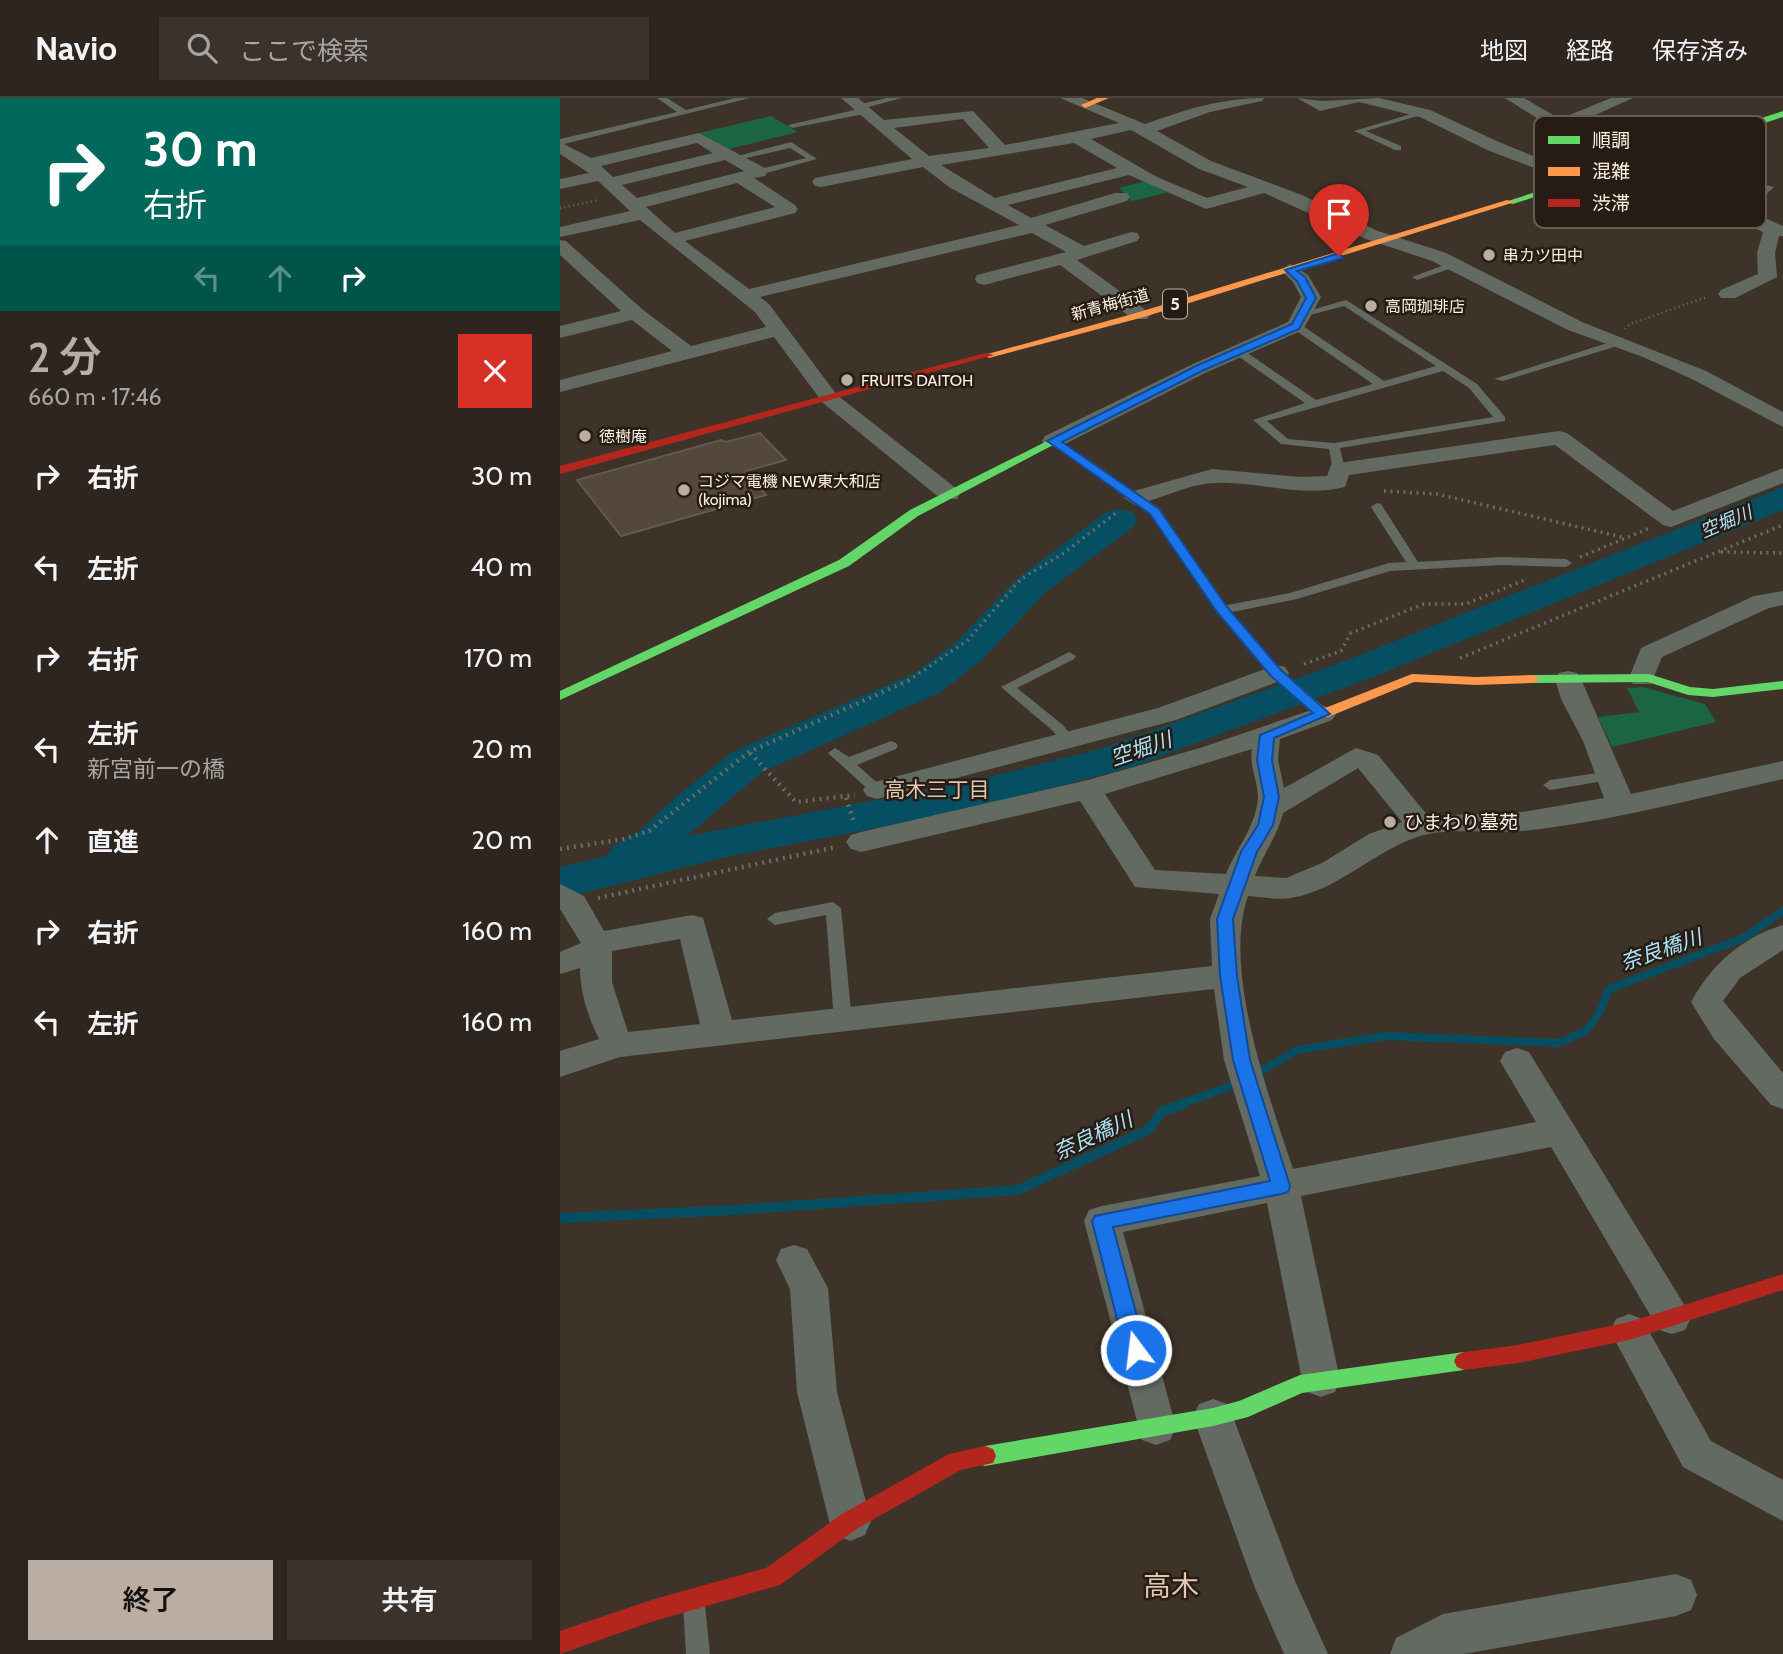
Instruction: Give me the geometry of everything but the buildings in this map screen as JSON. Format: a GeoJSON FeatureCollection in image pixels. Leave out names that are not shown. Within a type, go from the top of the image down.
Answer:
{"type":"FeatureCollection","features":[{"type":"Feature","properties":{"kind":"street"},"geometry":{"type":"LineString","coordinates":[[1068,98],[1135,125],[1205,165],[1296,199],[1389,241],[1455,264],[1575,326],[1699,375],[1783,421]]}},
{"type":"Feature","properties":{"kind":"street"},"geometry":{"type":"LineString","coordinates":[[1085,105],[1105,98]]}},
{"type":"Feature","properties":{"kind":"street"},"geometry":{"type":"LineString","coordinates":[[1305,98],[1320,106],[1355,98]]}},
{"type":"Feature","properties":{"kind":"street"},"geometry":{"type":"LineString","coordinates":[[1363,98],[1394,108],[1424,113],[1493,146],[1534,161]]}},
{"type":"Feature","properties":{"kind":"street"},"geometry":{"type":"LineString","coordinates":[[1513,98],[1545,116]]}},
{"type":"Feature","properties":{"kind":"street"},"geometry":{"type":"LineString","coordinates":[[1579,116],[1625,98]]}},
{"type":"Feature","properties":{"kind":"street"},"geometry":{"type":"LineString","coordinates":[[821,182],[924,162],[1036,146],[1135,125],[1162,107],[1185,116],[1248,99],[1270,113]]}},
{"type":"Feature","properties":{"kind":"street"},"geometry":{"type":"LineString","coordinates":[[857,105],[924,162],[1032,225],[1139,315]]}},
{"type":"Feature","properties":{"kind":"street"},"geometry":{"type":"LineString","coordinates":[[882,125],[967,114],[1000,150]]}},
{"type":"Feature","properties":{"kind":"street","name":"新青梅街道"},"geometry":{"type":"LineString","coordinates":[[1766,119],[1783,114]]}},
{"type":"Feature","properties":{"kind":"street"},"geometry":{"type":"LineString","coordinates":[[1076,137],[1131,170],[1206,204],[1263,188]]}},
{"type":"Feature","properties":{"kind":"street"},"geometry":{"type":"LineString","coordinates":[[560,232],[615,189],[699,138],[759,172]]}},
{"type":"Feature","properties":{"kind":"street"},"geometry":{"type":"LineString","coordinates":[[560,145],[671,239],[762,309],[830,399],[949,494]]}},
{"type":"Feature","properties":{"kind":"street"},"geometry":{"type":"LineString","coordinates":[[1036,146],[1082,182]]}},
{"type":"Feature","properties":{"kind":"street"},"geometry":{"type":"LineString","coordinates":[[615,189],[731,156]]}},
{"type":"Feature","properties":{"kind":"street"},"geometry":{"type":"LineString","coordinates":[[992,204],[1131,170]]}},
{"type":"Feature","properties":{"kind":"street"},"geometry":{"type":"LineString","coordinates":[[560,184],[615,189],[740,177],[759,172]]}},
{"type":"Feature","properties":{"kind":"street"},"geometry":{"type":"LineString","coordinates":[[671,239],[789,209],[740,177]]}},
{"type":"Feature","properties":{"kind":"street","name":"新青梅街道"},"geometry":{"type":"LineString","coordinates":[[560,470],[1139,315],[1389,241],[1534,194]]}},
{"type":"Feature","properties":{"kind":"street"},"geometry":{"type":"LineString","coordinates":[[746,295],[1032,225],[1121,197]]}},
{"type":"Feature","properties":{"kind":"street"},"geometry":{"type":"LineString","coordinates":[[1728,294],[1768,277],[1765,262],[1768,241],[1778,230]]}},
{"type":"Feature","properties":{"kind":"street"},"geometry":{"type":"LineString","coordinates":[[984,279],[1072,256],[1130,237]]}},
{"type":"Feature","properties":{"kind":"street"},"geometry":{"type":"LineString","coordinates":[[560,245],[635,313],[687,354]]}},
{"type":"Feature","properties":{"kind":"street"},"geometry":{"type":"LineString","coordinates":[[562,692],[844,563],[914,513],[949,494],[1301,320],[1311,298],[1301,279],[1290,270]]}},
{"type":"Feature","properties":{"kind":"street"},"geometry":{"type":"LineString","coordinates":[[560,332],[635,313]]}},
{"type":"Feature","properties":{"kind":"street"},"geometry":{"type":"LineString","coordinates":[[560,386],[779,330]]}},
{"type":"Feature","properties":{"kind":"street"},"geometry":{"type":"LineString","coordinates":[[1137,499],[1212,477],[1301,484],[1337,482],[1339,470],[1559,438],[1671,520],[1783,475]]}},
{"type":"Feature","properties":{"kind":"street"},"geometry":{"type":"LineString","coordinates":[[1053,441],[1155,511],[1222,610],[1279,675],[1320,711]]}},
{"type":"Feature","properties":{"kind":"street"},"geometry":{"type":"LineString","coordinates":[[1642,678],[1650,653],[1763,601],[1783,598]]}},
{"type":"Feature","properties":{"kind":"street"},"geometry":{"type":"LineString","coordinates":[[877,790],[1069,742],[1167,714],[1279,675]]}},
{"type":"Feature","properties":{"kind":"street"},"geometry":{"type":"LineString","coordinates":[[861,842],[988,816],[1087,789],[1267,735],[1320,711],[1412,678],[1476,681],[1615,676],[1642,678],[1688,691],[1713,693],[1783,685]]}},
{"type":"Feature","properties":{"kind":"street"},"geometry":{"type":"LineString","coordinates":[[1567,679],[1611,776],[1621,805]]}},
{"type":"Feature","properties":{"kind":"street"},"geometry":{"type":"LineString","coordinates":[[1267,735],[1264,760],[1272,797],[1266,825],[1249,852],[1225,919],[1228,976],[1247,1079],[1281,1186],[1321,1380]]}},
{"type":"Feature","properties":{"kind":"street"},"geometry":{"type":"LineString","coordinates":[[1269,809],[1356,757],[1368,761],[1420,826]]}},
{"type":"Feature","properties":{"kind":"street"},"geometry":{"type":"LineString","coordinates":[[1087,789],[1146,880],[1289,888],[1307,883],[1379,841],[1420,826],[1522,821],[1621,805],[1783,770]]}},
{"type":"Feature","properties":{"kind":"street"},"geometry":{"type":"LineString","coordinates":[[566,899],[595,947],[596,982],[607,1023],[619,1045]]}},
{"type":"Feature","properties":{"kind":"street"},"geometry":{"type":"LineString","coordinates":[[560,963],[595,947],[691,926],[719,1033]]}},
{"type":"Feature","properties":{"kind":"street"},"geometry":{"type":"LineString","coordinates":[[1783,936],[1729,967],[1716,982],[1707,1002],[1726,1030],[1783,1096]]}},
{"type":"Feature","properties":{"kind":"street"},"geometry":{"type":"LineString","coordinates":[[560,1064],[619,1045],[1228,976]]}},
{"type":"Feature","properties":{"kind":"street"},"geometry":{"type":"LineString","coordinates":[[1517,1061],[1557,1132],[1672,1318]]}},
{"type":"Feature","properties":{"kind":"street"},"geometry":{"type":"LineString","coordinates":[[1156,1427],[1102,1221],[1557,1132]]}},
{"type":"Feature","properties":{"kind":"street"},"geometry":{"type":"LineString","coordinates":[[794,1260],[809,1288],[817,1392],[850,1521]]}},
{"type":"Feature","properties":{"kind":"street"},"geometry":{"type":"LineString","coordinates":[[560,1643],[772,1577],[850,1521],[957,1461],[1213,1417],[1241,1410],[1300,1384],[1518,1354],[1629,1331],[1783,1282]]}},
{"type":"Feature","properties":{"kind":"street"},"geometry":{"type":"LineString","coordinates":[[1629,1331],[1696,1454],[1783,1502]]}},
{"type":"Feature","properties":{"kind":"street"},"geometry":{"type":"LineString","coordinates":[[1213,1417],[1276,1588],[1306,1654]]}},
{"type":"Feature","properties":{"kind":"street"},"geometry":{"type":"LineString","coordinates":[[1412,1654],[1443,1636],[1676,1595]]}},
{"type":"Feature","properties":{"kind":"lane"},"geometry":{"type":"LineString","coordinates":[[661,98],[685,113]]}},
{"type":"Feature","properties":{"kind":"lane"},"geometry":{"type":"LineString","coordinates":[[704,98],[716,105]]}},
{"type":"Feature","properties":{"kind":"lane"},"geometry":{"type":"LineString","coordinates":[[560,145],[746,98]]}},
{"type":"Feature","properties":{"kind":"lane"},"geometry":{"type":"LineString","coordinates":[[816,98],[830,98]]}},
{"type":"Feature","properties":{"kind":"lane"},"geometry":{"type":"LineString","coordinates":[[792,125],[857,105],[898,98]]}},
{"type":"Feature","properties":{"kind":"lane"},"geometry":{"type":"LineString","coordinates":[[1398,148],[1358,131],[1424,113]]}},
{"type":"Feature","properties":{"kind":"lane"},"geometry":{"type":"LineString","coordinates":[[731,156],[791,145],[813,159],[759,172]]}},
{"type":"Feature","properties":{"kind":"lane"},"geometry":{"type":"LineString","coordinates":[[1766,190],[1769,187]]}},
{"type":"Feature","properties":{"kind":"lane"},"geometry":{"type":"LineString","coordinates":[[1418,277],[1455,264]]}},
{"type":"Feature","properties":{"kind":"lane"},"geometry":{"type":"LineString","coordinates":[[1301,320],[1346,303],[1445,366],[1473,386],[1501,419],[1334,446],[1285,442],[1259,420],[1445,366]]}},
{"type":"Feature","properties":{"kind":"lane"},"geometry":{"type":"LineString","coordinates":[[1301,320],[1382,385]]}},
{"type":"Feature","properties":{"kind":"lane"},"geometry":{"type":"LineString","coordinates":[[1499,379],[1618,341]]}},
{"type":"Feature","properties":{"kind":"lane"},"geometry":{"type":"LineString","coordinates":[[1239,352],[1315,405]]}},
{"type":"Feature","properties":{"kind":"lane"},"geometry":{"type":"LineString","coordinates":[[1334,446],[1339,470]]}},
{"type":"Feature","properties":{"kind":"lane"},"geometry":{"type":"LineString","coordinates":[[1377,507],[1413,564]]}},
{"type":"Feature","properties":{"kind":"lane"},"geometry":{"type":"LineString","coordinates":[[1222,610],[1304,592],[1389,567],[1536,560],[1566,563]]}},
{"type":"Feature","properties":{"kind":"lane"},"geometry":{"type":"LineString","coordinates":[[1069,656],[1008,687],[1058,728],[1069,742]]}},
{"type":"Feature","properties":{"kind":"lane"},"geometry":{"type":"LineString","coordinates":[[877,790],[841,758],[891,746]]}},
{"type":"Feature","properties":{"kind":"lane"},"geometry":{"type":"LineString","coordinates":[[1550,785],[1611,776]]}},
{"type":"Feature","properties":{"kind":"lane"},"geometry":{"type":"LineString","coordinates":[[775,919],[833,908],[843,1021]]}},
{"type":"Feature","properties":{"kind":"lane"},"geometry":{"type":"LineString","coordinates":[[694,1600],[698,1654]]}},
{"type":"Feature","properties":{"kind":"path"},"geometry":{"type":"LineString","coordinates":[[560,208],[615,189]]}},
{"type":"Feature","properties":{"kind":"path"},"geometry":{"type":"LineString","coordinates":[[1618,341],[1630,324],[1720,293],[1728,294]]}},
{"type":"Feature","properties":{"kind":"path"},"geometry":{"type":"LineString","coordinates":[[560,849],[624,839],[649,831],[749,752],[912,679],[968,640],[1021,579],[1064,553],[1128,503],[1137,499]]}},
{"type":"Feature","properties":{"kind":"path"},"geometry":{"type":"LineString","coordinates":[[1279,675],[1341,651],[1351,633],[1424,604],[1466,604],[1671,520]]}},
{"type":"Feature","properties":{"kind":"path"},"geometry":{"type":"LineString","coordinates":[[1412,678],[1783,525]]}},
{"type":"Feature","properties":{"kind":"path"},"geometry":{"type":"LineString","coordinates":[[1716,551],[1783,553]]}},
{"type":"Feature","properties":{"kind":"path"},"geometry":{"type":"LineString","coordinates":[[749,752],[766,767],[796,802],[819,802],[877,790]]}},
{"type":"Feature","properties":{"kind":"path"},"geometry":{"type":"LineString","coordinates":[[566,899],[861,842]]}},
{"type":"Feature","properties":{"kind":"green space"},"geometry":{"type":"Polygon","coordinates":[[[771,116],[798,132],[729,149],[699,133],[771,116]]]}},
{"type":"Feature","properties":{"kind":"green space"},"geometry":{"type":"Polygon","coordinates":[[[1145,181],[1169,192],[1132,201],[1119,188],[1145,181]]]}},
{"type":"Feature","properties":{"kind":"green space"},"geometry":{"type":"Polygon","coordinates":[[[1643,687],[1705,704],[1716,722],[1612,747],[1598,717],[1639,712],[1627,688],[1643,687]]]}},
{"type":"Feature","properties":{"kind":"waterway","name":"空堀川"},"geometry":{"type":"LineString","coordinates":[[560,883],[721,843],[965,797],[1117,758],[1354,671],[1783,498]]}},
{"type":"Feature","properties":{"kind":"waterway","name":"空堀川"},"geometry":{"type":"LineString","coordinates":[[628,858],[655,842],[691,807],[747,762],[927,683],[969,651],[1032,585],[1119,520]]}},
{"type":"Feature","properties":{"kind":"waterway","name":"奈良橋川"},"geometry":{"type":"LineString","coordinates":[[1255,1075],[1297,1050],[1386,1036],[1559,1043],[1587,1030],[1599,1013],[1609,989],[1743,938],[1783,911]]}},
{"type":"Feature","properties":{"kind":"waterway","name":"奈良橋川"},"geometry":{"type":"LineString","coordinates":[[1178,1105],[1240,1083]]}},
{"type":"Feature","properties":{"kind":"waterway","name":"奈良橋川"},"geometry":{"type":"LineString","coordinates":[[560,1218],[734,1210],[1018,1190],[1148,1130],[1163,1111],[1183,1104]]}},
{"type":"Feature","properties":{"kind":"traffic: fast"},"geometry":{"type":"LineString","coordinates":[[1766,119],[1783,114]]}},
{"type":"Feature","properties":{"kind":"traffic: fast"},"geometry":{"type":"LineString","coordinates":[[1510,202],[1534,194]]}},
{"type":"Feature","properties":{"kind":"traffic: fast"},"geometry":{"type":"LineString","coordinates":[[560,696],[844,563],[914,513],[1053,441]]}},
{"type":"Feature","properties":{"kind":"traffic: fast"},"geometry":{"type":"LineString","coordinates":[[1533,679],[1649,678],[1688,691],[1713,693],[1783,685]]}},
{"type":"Feature","properties":{"kind":"traffic: fast"},"geometry":{"type":"LineString","coordinates":[[985,1456],[1213,1417],[1241,1410],[1300,1384],[1464,1361]]}},
{"type":"Feature","properties":{"kind":"traffic: slow"},"geometry":{"type":"LineString","coordinates":[[1085,105],[1105,98]]}},
{"type":"Feature","properties":{"kind":"traffic: slow"},"geometry":{"type":"LineString","coordinates":[[989,355],[1140,315],[1510,202]]}},
{"type":"Feature","properties":{"kind":"traffic: slow"},"geometry":{"type":"LineString","coordinates":[[1053,441],[1155,511],[1222,610],[1276,673],[1323,714],[1412,678],[1476,681],[1533,679]]}},
{"type":"Feature","properties":{"kind":"traffic: jam"},"geometry":{"type":"LineString","coordinates":[[560,470],[989,355]]}},
{"type":"Feature","properties":{"kind":"traffic: jam"},"geometry":{"type":"LineString","coordinates":[[1464,1361],[1518,1354],[1629,1331],[1783,1282]]}},
{"type":"Feature","properties":{"kind":"traffic: jam"},"geometry":{"type":"LineString","coordinates":[[560,1643],[651,1611],[772,1577],[850,1521],[957,1461],[985,1456]]}},
{"type":"Feature","properties":{"kind":"place","name":"串カツ田中"},"geometry":{"type":"Point","coordinates":[1489,255]}},
{"type":"Feature","properties":{"kind":"place","name":"高岡珈琲店"},"geometry":{"type":"Point","coordinates":[1371,306]}},
{"type":"Feature","properties":{"kind":"place","name":"FRUITS DAITOH"},"geometry":{"type":"Point","coordinates":[847,380]}},
{"type":"Feature","properties":{"kind":"place","name":"徳樹庵"},"geometry":{"type":"Point","coordinates":[585,436]}},
{"type":"Feature","properties":{"kind":"place","name":"コジマ電機 NEW東大和店 (kojima)"},"geometry":{"type":"Point","coordinates":[684,490]}},
{"type":"Feature","properties":{"kind":"place","name":"ひまわり墓苑"},"geometry":{"type":"Point","coordinates":[1390,822]}},
{"type":"Feature","properties":{"kind":"district","name":"高木三丁目"},"geometry":{"type":"Point","coordinates":[937,790]}},
{"type":"Feature","properties":{"kind":"district","name":"高木"},"geometry":{"type":"Point","coordinates":[1171,1586]}},
{"type":"Feature","properties":{"kind":"route"},"geometry":{"type":"LineString","coordinates":[[1136,1350],[1102,1221],[1281,1186],[1241,1060],[1228,976],[1225,919],[1249,852],[1266,825],[1272,797],[1264,760],[1267,735],[1323,714],[1276,673],[1222,610],[1155,511],[1053,441],[1200,368],[1296,326],[1308,309],[1311,298],[1301,279],[1290,270],[1339,256]]}}]}
